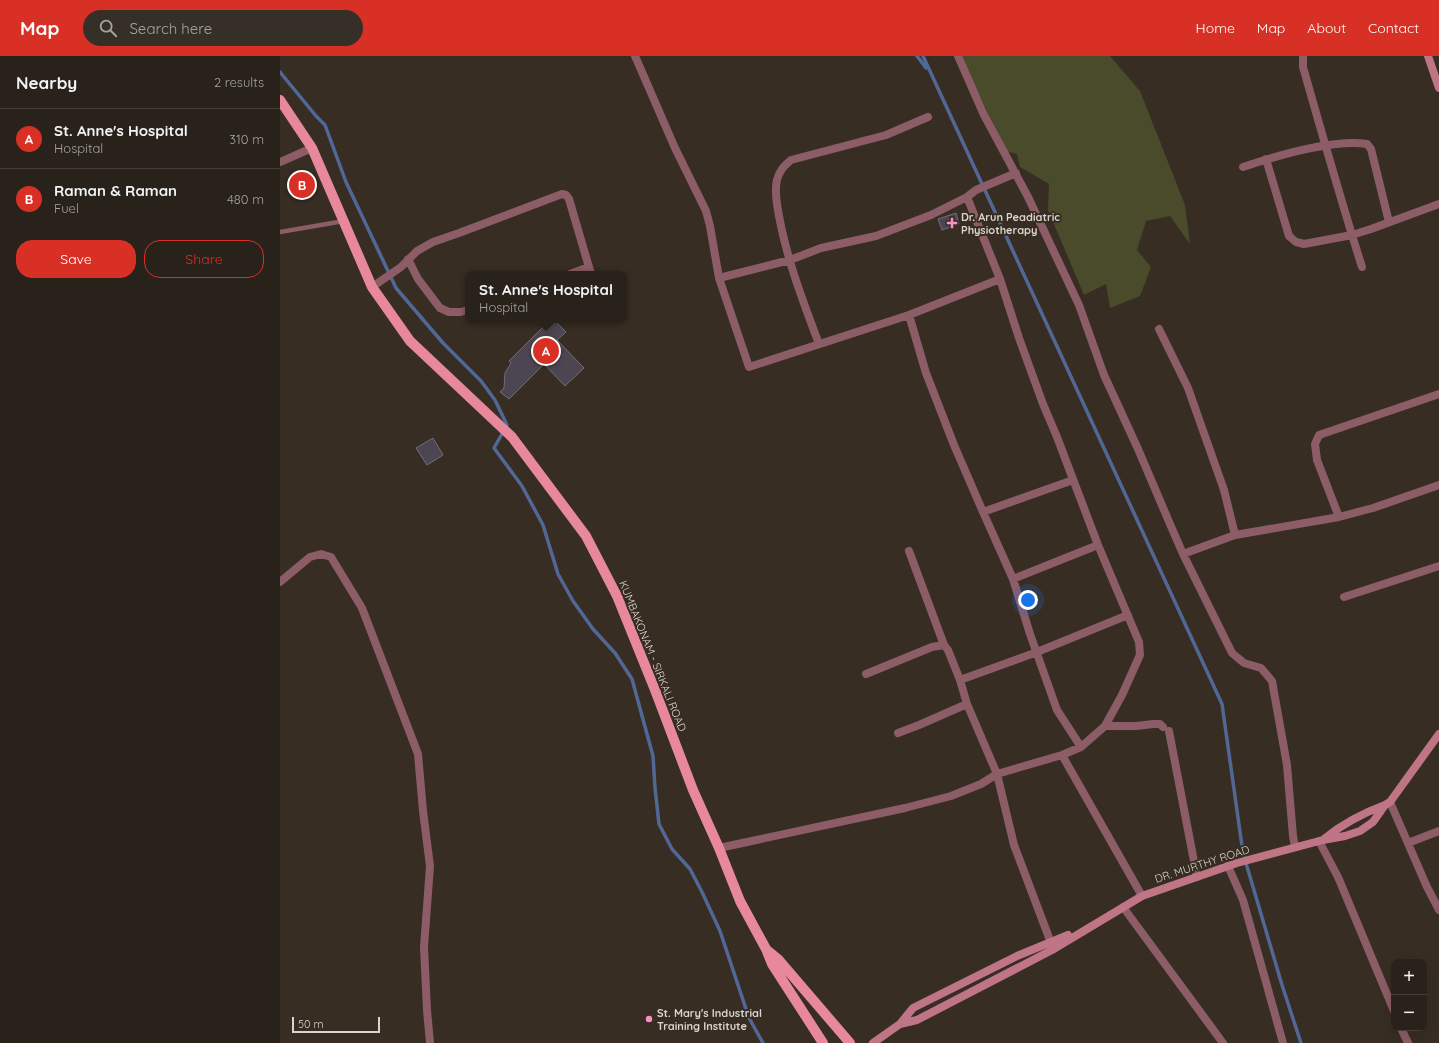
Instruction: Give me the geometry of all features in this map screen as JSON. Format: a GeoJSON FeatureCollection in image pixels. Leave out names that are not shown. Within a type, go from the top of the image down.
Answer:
{"type":"FeatureCollection","features":[{"type":"Feature","properties":{"kind":"main road"},"geometry":{"type":"LineString","coordinates":[[1428,56],[1439,88]]}},
{"type":"Feature","properties":{"kind":"main road","name":"KUMBAKONAM - SIRKALI ROAD"},"geometry":{"type":"LineString","coordinates":[[280,100],[312,148],[372,287],[410,341],[512,437],[586,536],[617,596],[693,790],[719,848],[740,901],[766,949],[772,964],[823,1043]]}},
{"type":"Feature","properties":{"kind":"main road","name":"DR. MURTHY ROAD"},"geometry":{"type":"LineString","coordinates":[[900,1024],[917,1020],[1052,950],[1142,896],[1237,863],[1295,847],[1335,839],[1360,831],[1373,822],[1439,734]]}},
{"type":"Feature","properties":{"kind":"main road","name":"DR. MURTHY ROAD"},"geometry":{"type":"LineString","coordinates":[[1321,841],[1352,821],[1387,804]]}},
{"type":"Feature","properties":{"kind":"main road","name":"DR. MURTHY ROAD"},"geometry":{"type":"LineString","coordinates":[[873,1043],[900,1024],[913,1008],[1017,956],[1095,924]]}},
{"type":"Feature","properties":{"kind":"main road","name":"KUMBAKONAM - SIRKALI ROAD"},"geometry":{"type":"LineString","coordinates":[[766,949],[778,959],[850,1043]]}},
{"type":"Feature","properties":{"kind":"street"},"geometry":{"type":"LineString","coordinates":[[635,56],[675,148],[706,211],[719,278],[749,367],[909,315],[1000,279]]}},
{"type":"Feature","properties":{"kind":"street"},"geometry":{"type":"LineString","coordinates":[[958,56],[983,112],[1028,197],[1079,306],[1104,375],[1138,449],[1183,554],[1232,653],[1244,663],[1261,668],[1272,681],[1287,765],[1295,847]]}},
{"type":"Feature","properties":{"kind":"street"},"geometry":{"type":"LineString","coordinates":[[1303,56],[1303,67],[1334,177],[1362,267]]}},
{"type":"Feature","properties":{"kind":"street"},"geometry":{"type":"LineString","coordinates":[[819,344],[803,302],[780,220],[776,193],[776,181],[781,169],[790,160],[886,136],[928,117]]}},
{"type":"Feature","properties":{"kind":"street"},"geometry":{"type":"LineString","coordinates":[[1243,167],[1266,159],[1326,146],[1360,143],[1367,144],[1371,149],[1389,222]]}},
{"type":"Feature","properties":{"kind":"street"},"geometry":{"type":"LineString","coordinates":[[280,162],[312,148]]}},
{"type":"Feature","properties":{"kind":"street"},"geometry":{"type":"LineString","coordinates":[[1266,159],[1289,236],[1296,242],[1304,244],[1352,235],[1439,204]]}},
{"type":"Feature","properties":{"kind":"street"},"geometry":{"type":"LineString","coordinates":[[719,278],[790,260],[821,248],[876,236],[931,215],[967,197],[976,190],[1016,173]]}},
{"type":"Feature","properties":{"kind":"street"},"geometry":{"type":"LineString","coordinates":[[372,287],[401,266],[417,251],[433,242],[562,194],[566,195],[569,199],[590,271]]}},
{"type":"Feature","properties":{"kind":"street"},"geometry":{"type":"LineString","coordinates":[[719,848],[905,808],[951,796],[981,784],[997,774],[1062,755],[1081,747],[1105,726],[1122,695],[1140,656],[1139,642],[1098,545],[1043,404],[1019,338],[1000,279],[967,197]]}},
{"type":"Feature","properties":{"kind":"street"},"geometry":{"type":"LineString","coordinates":[[408,259],[418,280],[440,308],[449,312],[465,311]]}},
{"type":"Feature","properties":{"kind":"street"},"geometry":{"type":"LineString","coordinates":[[909,315],[926,373],[954,445],[1014,579],[1030,634],[1057,710],[1081,747]]}},
{"type":"Feature","properties":{"kind":"street"},"geometry":{"type":"LineString","coordinates":[[1159,329],[1188,388],[1224,490],[1235,536]]}},
{"type":"Feature","properties":{"kind":"street"},"geometry":{"type":"LineString","coordinates":[[1339,517],[1317,460],[1315,444],[1319,435],[1439,394]]}},
{"type":"Feature","properties":{"kind":"street"},"geometry":{"type":"LineString","coordinates":[[983,512],[1073,480]]}},
{"type":"Feature","properties":{"kind":"street"},"geometry":{"type":"LineString","coordinates":[[1183,554],[1235,536],[1339,517],[1373,508],[1439,485]]}},
{"type":"Feature","properties":{"kind":"street"},"geometry":{"type":"LineString","coordinates":[[1014,579],[1098,545]]}},
{"type":"Feature","properties":{"kind":"street"},"geometry":{"type":"LineString","coordinates":[[910,550],[944,645],[948,650],[960,680],[967,704],[997,774],[1014,845],[1051,943]]}},
{"type":"Feature","properties":{"kind":"street"},"geometry":{"type":"LineString","coordinates":[[280,582],[310,557],[321,554],[331,557],[362,608],[418,754],[430,866],[424,947],[430,1043]]}},
{"type":"Feature","properties":{"kind":"street"},"geometry":{"type":"LineString","coordinates":[[1344,597],[1439,566]]}},
{"type":"Feature","properties":{"kind":"street"},"geometry":{"type":"LineString","coordinates":[[960,680],[1037,652],[1128,615]]}},
{"type":"Feature","properties":{"kind":"street"},"geometry":{"type":"LineString","coordinates":[[866,674],[932,647],[944,645]]}},
{"type":"Feature","properties":{"kind":"street"},"geometry":{"type":"LineString","coordinates":[[898,733],[919,726],[967,704]]}},
{"type":"Feature","properties":{"kind":"street"},"geometry":{"type":"LineString","coordinates":[[1105,726],[1160,724],[1166,729],[1197,877]]}},
{"type":"Feature","properties":{"kind":"street"},"geometry":{"type":"LineString","coordinates":[[1062,755],[1142,896]]}},
{"type":"Feature","properties":{"kind":"street"},"geometry":{"type":"LineString","coordinates":[[1387,804],[1408,843],[1439,910]]}},
{"type":"Feature","properties":{"kind":"street"},"geometry":{"type":"LineString","coordinates":[[1408,843],[1439,831]]}},
{"type":"Feature","properties":{"kind":"street"},"geometry":{"type":"LineString","coordinates":[[1321,841],[1338,877],[1391,1004]]}},
{"type":"Feature","properties":{"kind":"street"},"geometry":{"type":"LineString","coordinates":[[1228,866],[1243,900],[1283,1043]]}},
{"type":"Feature","properties":{"kind":"street"},"geometry":{"type":"LineString","coordinates":[[1123,907],[1223,1043]]}},
{"type":"Feature","properties":{"kind":"street"},"geometry":{"type":"LineString","coordinates":[[1402,1031],[1408,1043]]}},
{"type":"Feature","properties":{"kind":"lane"},"geometry":{"type":"LineString","coordinates":[[280,232],[344,221]]}},
{"type":"Feature","properties":{"kind":"green space"},"geometry":{"type":"Polygon","coordinates":[[[959,56],[1110,56],[1140,91],[1185,205],[1190,244],[1170,216],[1146,221],[1137,250],[1151,267],[1140,296],[1110,308],[1106,284],[1084,295],[1048,210],[1049,184],[1020,167],[1017,154],[1008,152],[959,56]]]}},
{"type":"Feature","properties":{"kind":"building"},"geometry":{"type":"Polygon","coordinates":[[[956,213],[959,224],[942,230],[938,219],[956,213]]]}},
{"type":"Feature","properties":{"kind":"building"},"geometry":{"type":"Polygon","coordinates":[[[547,323],[557,323],[566,332],[557,340],[584,368],[565,386],[544,364],[509,399],[500,392],[504,388],[505,373],[511,363],[509,361],[547,323]]]}},
{"type":"Feature","properties":{"kind":"building"},"geometry":{"type":"Polygon","coordinates":[[[433,438],[443,455],[427,465],[416,448],[433,438]]]}},
{"type":"Feature","properties":{"kind":"waterway"},"geometry":{"type":"LineString","coordinates":[[917,56],[926,68]]}},
{"type":"Feature","properties":{"kind":"waterway"},"geometry":{"type":"LineString","coordinates":[[923,56],[1222,704],[1243,853],[1282,985],[1301,1043]]}},
{"type":"Feature","properties":{"kind":"waterway"},"geometry":{"type":"LineString","coordinates":[[280,72],[325,125],[346,182],[396,288],[443,343],[481,381],[495,400],[507,425],[494,448],[522,486],[543,525],[558,574],[573,601],[593,629],[615,653],[632,679],[653,756],[659,824],[672,849],[690,869],[702,892],[720,931],[749,1018],[763,1043]]}},
{"type":"Feature","properties":{"kind":"place","name":"Raman & Raman"},"geometry":{"type":"Point","coordinates":[302,185]}},
{"type":"Feature","properties":{"kind":"place","name":"Dr. Arun Peadiatric Physiotherapy"},"geometry":{"type":"Point","coordinates":[952,223]}},
{"type":"Feature","properties":{"kind":"place","name":"St. Anne's Hospital"},"geometry":{"type":"Point","coordinates":[546,351]}},
{"type":"Feature","properties":{"kind":"place","name":"St. Mary's Industrial Training Institute"},"geometry":{"type":"Point","coordinates":[649,1019]}}]}
